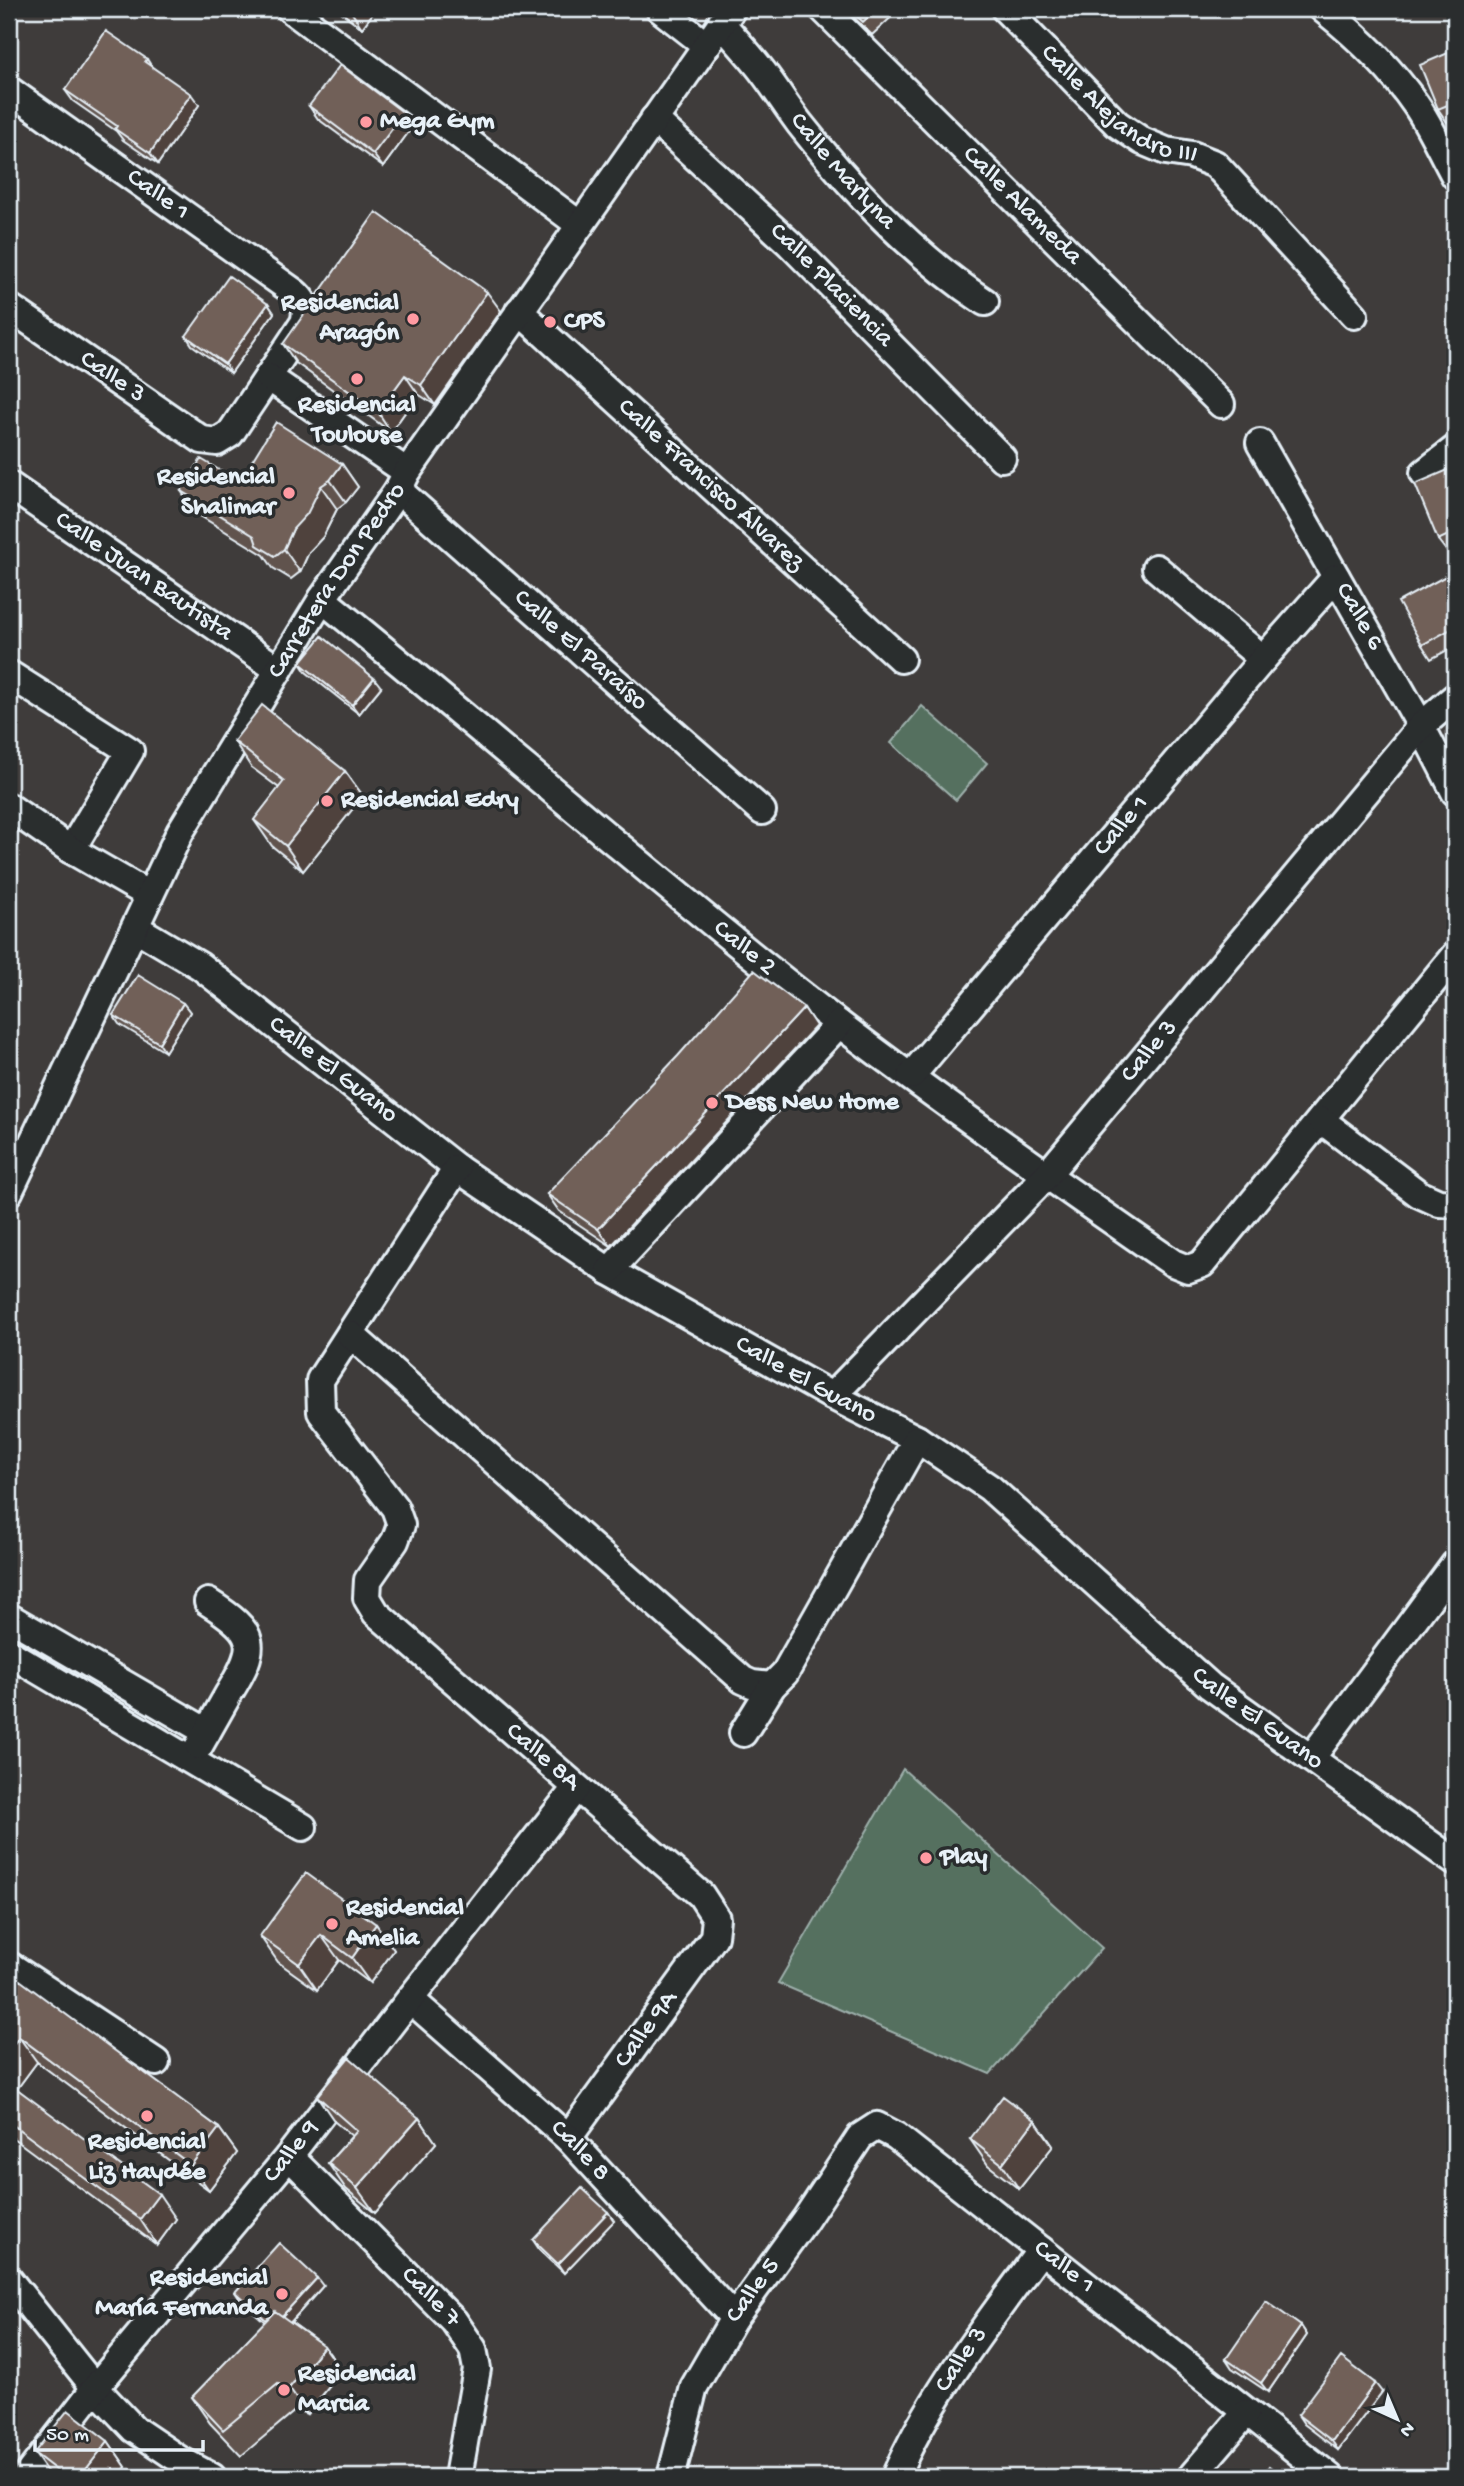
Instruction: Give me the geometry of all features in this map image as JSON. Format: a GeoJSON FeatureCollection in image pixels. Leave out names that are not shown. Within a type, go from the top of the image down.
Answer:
{"type":"FeatureCollection","features":[{"type":"Feature","properties":{"kind":"street"},"geometry":{"type":"LineString","coordinates":[[290,9],[580,225]]}},
{"type":"Feature","properties":{"kind":"street"},"geometry":{"type":"LineString","coordinates":[[660,9],[706,45]]}},
{"type":"Feature","properties":{"kind":"street","name":"Calle Alameda"},"geometry":{"type":"LineString","coordinates":[[823,9],[1222,404]]}},
{"type":"Feature","properties":{"kind":"street","name":"Calle Alejandro III"},"geometry":{"type":"LineString","coordinates":[[1006,9],[1117,124],[1142,141],[1166,152],[1192,155],[1215,164],[1354,315]]}},
{"type":"Feature","properties":{"kind":"street"},"geometry":{"type":"LineString","coordinates":[[1323,9],[1387,66],[1417,106],[1455,176]]}},
{"type":"Feature","properties":{"kind":"street","name":"Carretera Don Pedro"},"geometry":{"type":"LineString","coordinates":[[9,1192],[180,832],[322,600],[519,311],[727,16]]}},
{"type":"Feature","properties":{"kind":"street","name":"Calle Marlyna"},"geometry":{"type":"LineString","coordinates":[[727,16],[799,123],[841,174],[905,241],[953,282],[985,302]]}},
{"type":"Feature","properties":{"kind":"street","name":"Calle 1"},"geometry":{"type":"LineString","coordinates":[[9,90],[294,292],[304,304],[307,313],[304,323],[268,377]]}},
{"type":"Feature","properties":{"kind":"street","name":"Calle Placiencia"},"geometry":{"type":"LineString","coordinates":[[654,119],[790,244],[1002,458]]}},
{"type":"Feature","properties":{"kind":"street","name":"Calle 3"},"geometry":{"type":"LineString","coordinates":[[9,307],[202,440],[217,442],[230,434],[268,377]]}},
{"type":"Feature","properties":{"kind":"street","name":"Calle Francisco Álvarez"},"geometry":{"type":"LineString","coordinates":[[519,311],[901,659]]}},
{"type":"Feature","properties":{"kind":"street","name":"Calle El Paraíso"},"geometry":{"type":"LineString","coordinates":[[268,377],[402,481],[762,811]]}},
{"type":"Feature","properties":{"kind":"street","name":"Calle 6"},"geometry":{"type":"LineString","coordinates":[[1260,443],[1421,726],[1455,792]]}},
{"type":"Feature","properties":{"kind":"street"},"geometry":{"type":"LineString","coordinates":[[1424,473],[1455,449]]}},
{"type":"Feature","properties":{"kind":"street","name":"Calle Juan Bautista"},"geometry":{"type":"LineString","coordinates":[[9,485],[279,670]]}},
{"type":"Feature","properties":{"kind":"street"},"geometry":{"type":"LineString","coordinates":[[1156,568],[1263,659]]}},
{"type":"Feature","properties":{"kind":"street","name":"Calle 1"},"geometry":{"type":"LineString","coordinates":[[911,1076],[1263,659],[1336,577]]}},
{"type":"Feature","properties":{"kind":"street","name":"Calle 2"},"geometry":{"type":"LineString","coordinates":[[322,600],[839,1024],[1046,1176],[1173,1263],[1188,1269],[1202,1264],[1321,1120]]}},
{"type":"Feature","properties":{"kind":"street"},"geometry":{"type":"LineString","coordinates":[[9,674],[130,751],[71,850]]}},
{"type":"Feature","properties":{"kind":"street","name":"Calle 3"},"geometry":{"type":"LineString","coordinates":[[832,1396],[1046,1176],[1421,726],[1455,697]]}},
{"type":"Feature","properties":{"kind":"street"},"geometry":{"type":"LineString","coordinates":[[9,807],[71,850],[149,895]]}},
{"type":"Feature","properties":{"kind":"street","name":"Calle El Guano"},"geometry":{"type":"LineString","coordinates":[[136,928],[200,966],[457,1168],[609,1270],[832,1396],[917,1439],[990,1488],[1210,1686],[1455,1862]]}},
{"type":"Feature","properties":{"kind":"street"},"geometry":{"type":"LineString","coordinates":[[1455,955],[1321,1120],[1419,1194],[1439,1203],[1455,1204]]}},
{"type":"Feature","properties":{"kind":"street"},"geometry":{"type":"LineString","coordinates":[[609,1270],[839,1024]]}},
{"type":"Feature","properties":{"kind":"street"},"geometry":{"type":"LineString","coordinates":[[457,1168],[350,1334],[743,1680],[772,1686]]}},
{"type":"Feature","properties":{"kind":"street","name":"Calle 8A"},"geometry":{"type":"LineString","coordinates":[[350,1334],[320,1380],[321,1412],[395,1508],[401,1525],[395,1541],[368,1580],[367,1598],[376,1614],[701,1895],[716,1918]]}},
{"type":"Feature","properties":{"kind":"street"},"geometry":{"type":"LineString","coordinates":[[743,1733],[772,1686],[785,1673],[917,1439]]}},
{"type":"Feature","properties":{"kind":"street"},"geometry":{"type":"LineString","coordinates":[[1312,1757],[1455,1564]]}},
{"type":"Feature","properties":{"kind":"street"},"geometry":{"type":"LineString","coordinates":[[191,1759],[249,1659],[250,1648],[241,1627],[230,1616],[208,1602]]}},
{"type":"Feature","properties":{"kind":"street"},"geometry":{"type":"LineString","coordinates":[[9,1617],[207,1732]]}},
{"type":"Feature","properties":{"kind":"street"},"geometry":{"type":"LineString","coordinates":[[9,1653],[303,1828]]}},
{"type":"Feature","properties":{"kind":"street","name":"Calle 9"},"geometry":{"type":"LineString","coordinates":[[26,2477],[95,2388],[289,2157],[576,1788]]}},
{"type":"Feature","properties":{"kind":"street","name":"Calle 9A"},"geometry":{"type":"LineString","coordinates":[[568,2138],[715,1937],[716,1918]]}},
{"type":"Feature","properties":{"kind":"street"},"geometry":{"type":"LineString","coordinates":[[9,1965],[156,2062]]}},
{"type":"Feature","properties":{"kind":"street","name":"Calle 8"},"geometry":{"type":"LineString","coordinates":[[410,1999],[568,2138],[734,2318]]}},
{"type":"Feature","properties":{"kind":"street","name":"Calle 1"},"geometry":{"type":"LineString","coordinates":[[877,2126],[896,2136],[1330,2477]]}},
{"type":"Feature","properties":{"kind":"street","name":"Calle 5"},"geometry":{"type":"LineString","coordinates":[[671,2477],[694,2386],[734,2318],[805,2220],[860,2137],[877,2126]]}},
{"type":"Feature","properties":{"kind":"street","name":"Calle 7"},"geometry":{"type":"LineString","coordinates":[[289,2157],[454,2321],[473,2349],[477,2369],[458,2477]]}},
{"type":"Feature","properties":{"kind":"street","name":"Calle 3"},"geometry":{"type":"LineString","coordinates":[[895,2477],[912,2438],[954,2371],[1041,2250]]}},
{"type":"Feature","properties":{"kind":"street"},"geometry":{"type":"LineString","coordinates":[[9,2280],[95,2388],[134,2429],[180,2460],[212,2477]]}},
{"type":"Feature","properties":{"kind":"street"},"geometry":{"type":"LineString","coordinates":[[1191,2477],[1246,2413]]}},
{"type":"Feature","properties":{"kind":"green space"},"geometry":{"type":"Polygon","coordinates":[[[922,706],[987,763],[956,800],[891,743],[922,706]]]}},
{"type":"Feature","properties":{"kind":"green space","name":"Play"},"geometry":{"type":"Polygon","coordinates":[[[903,1769],[1102,1948],[990,2074],[778,1983],[903,1769]]]}},
{"type":"Feature","properties":{"kind":"building"},"geometry":{"type":"Polygon","coordinates":[[[849,9],[877,9],[863,22],[849,9]]]}},
{"type":"Feature","properties":{"kind":"building"},"geometry":{"type":"Polygon","coordinates":[[[106,31],[191,94],[150,153],[65,90],[106,31]]]}},
{"type":"Feature","properties":{"kind":"building"},"geometry":{"type":"Polygon","coordinates":[[[1455,50],[1455,102],[1438,109],[1420,65],[1455,50]]]}},
{"type":"Feature","properties":{"kind":"building","name":"Mega Gym"},"geometry":{"type":"Polygon","coordinates":[[[340,65],[404,113],[373,154],[309,106],[340,65]]]}},
{"type":"Feature","properties":{"kind":"building","name":"Residencial Aragón"},"geometry":{"type":"Polygon","coordinates":[[[376,212],[487,292],[421,385],[405,375],[378,412],[283,344],[376,212]]]}},
{"type":"Feature","properties":{"kind":"building"},"geometry":{"type":"Polygon","coordinates":[[[229,276],[268,304],[225,364],[186,336],[229,276]]]}},
{"type":"Feature","properties":{"kind":"building"},"geometry":{"type":"Polygon","coordinates":[[[276,422],[342,464],[330,480],[321,486],[307,514],[293,529],[284,549],[275,556],[257,545],[254,536],[181,491],[201,459],[239,482],[276,422]]]}},
{"type":"Feature","properties":{"kind":"building"},"geometry":{"type":"Polygon","coordinates":[[[1455,467],[1455,532],[1438,540],[1415,484],[1455,467]]]}},
{"type":"Feature","properties":{"kind":"building"},"geometry":{"type":"Polygon","coordinates":[[[1455,571],[1455,627],[1422,645],[1398,602],[1455,571]]]}},
{"type":"Feature","properties":{"kind":"building"},"geometry":{"type":"Polygon","coordinates":[[[322,636],[374,678],[352,705],[300,663],[322,636]]]}},
{"type":"Feature","properties":{"kind":"building"},"geometry":{"type":"Polygon","coordinates":[[[262,705],[345,771],[286,846],[254,820],[284,781],[234,741],[262,705]]]}},
{"type":"Feature","properties":{"kind":"building"},"geometry":{"type":"Polygon","coordinates":[[[754,970],[804,1008],[598,1229],[547,1194],[678,1056],[754,970]]]}},
{"type":"Feature","properties":{"kind":"building"},"geometry":{"type":"Polygon","coordinates":[[[138,975],[183,1003],[159,1043],[113,1015],[138,975]]]}},
{"type":"Feature","properties":{"kind":"building"},"geometry":{"type":"Polygon","coordinates":[[[306,1873],[376,1924],[352,1958],[321,1935],[299,1964],[260,1936],[306,1873]]]}},
{"type":"Feature","properties":{"kind":"building"},"geometry":{"type":"Polygon","coordinates":[[[13,1975],[219,2128],[191,2165],[19,2037],[9,2050],[9,1981],[13,1975]]]}},
{"type":"Feature","properties":{"kind":"building"},"geometry":{"type":"Polygon","coordinates":[[[349,2057],[419,2118],[357,2188],[328,2163],[357,2131],[317,2096],[349,2057]]]}},
{"type":"Feature","properties":{"kind":"building"},"geometry":{"type":"Polygon","coordinates":[[[9,2083],[159,2194],[140,2219],[9,2122],[9,2083]]]}},
{"type":"Feature","properties":{"kind":"building"},"geometry":{"type":"Polygon","coordinates":[[[1003,2096],[1035,2120],[1002,2164],[970,2139],[1003,2096]]]}},
{"type":"Feature","properties":{"kind":"building"},"geometry":{"type":"Polygon","coordinates":[[[582,2188],[608,2212],[558,2264],[533,2240],[582,2188]]]}},
{"type":"Feature","properties":{"kind":"building","name":"Residencial María Fernanda"},"geometry":{"type":"Polygon","coordinates":[[[279,2243],[317,2278],[282,2316],[275,2311],[266,2320],[235,2292],[279,2243]]]}},
{"type":"Feature","properties":{"kind":"building"},"geometry":{"type":"Polygon","coordinates":[[[1266,2301],[1301,2326],[1261,2383],[1226,2359],[1266,2301]]]}},
{"type":"Feature","properties":{"kind":"building"},"geometry":{"type":"Polygon","coordinates":[[[275,2311],[324,2346],[289,2388],[278,2384],[223,2430],[192,2397],[275,2311]]]}},
{"type":"Feature","properties":{"kind":"building"},"geometry":{"type":"Polygon","coordinates":[[[1341,2357],[1375,2383],[1332,2441],[1298,2415],[1341,2357]]]}},
{"type":"Feature","properties":{"kind":"building"},"geometry":{"type":"Polygon","coordinates":[[[68,2410],[108,2441],[80,2477],[65,2477],[34,2453],[68,2410]]]}},
{"type":"Feature","properties":{"kind":"building"},"geometry":{"type":"Polygon","coordinates":[[[1269,2466],[1284,2477],[1261,2477],[1269,2466]]]}},
{"type":"Feature","properties":{"kind":"place","name":"Mega Gym"},"geometry":{"type":"Point","coordinates":[366,122]}},
{"type":"Feature","properties":{"kind":"place","name":"Residencial Aragón"},"geometry":{"type":"Point","coordinates":[413,319]}},
{"type":"Feature","properties":{"kind":"place","name":"CPS"},"geometry":{"type":"Point","coordinates":[550,322]}},
{"type":"Feature","properties":{"kind":"place","name":"Residencial Toulouse"},"geometry":{"type":"Point","coordinates":[357,379]}},
{"type":"Feature","properties":{"kind":"place","name":"Residencial Shalimar"},"geometry":{"type":"Point","coordinates":[289,493]}},
{"type":"Feature","properties":{"kind":"place","name":"Residencial Edry"},"geometry":{"type":"Point","coordinates":[327,801]}},
{"type":"Feature","properties":{"kind":"place","name":"Dess New Home"},"geometry":{"type":"Point","coordinates":[712,1103]}},
{"type":"Feature","properties":{"kind":"place","name":"Play"},"geometry":{"type":"Point","coordinates":[926,1858]}},
{"type":"Feature","properties":{"kind":"place","name":"Residencial Amelia"},"geometry":{"type":"Point","coordinates":[332,1924]}},
{"type":"Feature","properties":{"kind":"place","name":"Residencial Liz Haydée"},"geometry":{"type":"Point","coordinates":[147,2116]}},
{"type":"Feature","properties":{"kind":"place","name":"Residencial María Fernanda"},"geometry":{"type":"Point","coordinates":[282,2294]}},
{"type":"Feature","properties":{"kind":"place","name":"Residencial Marcia"},"geometry":{"type":"Point","coordinates":[284,2390]}}]}
